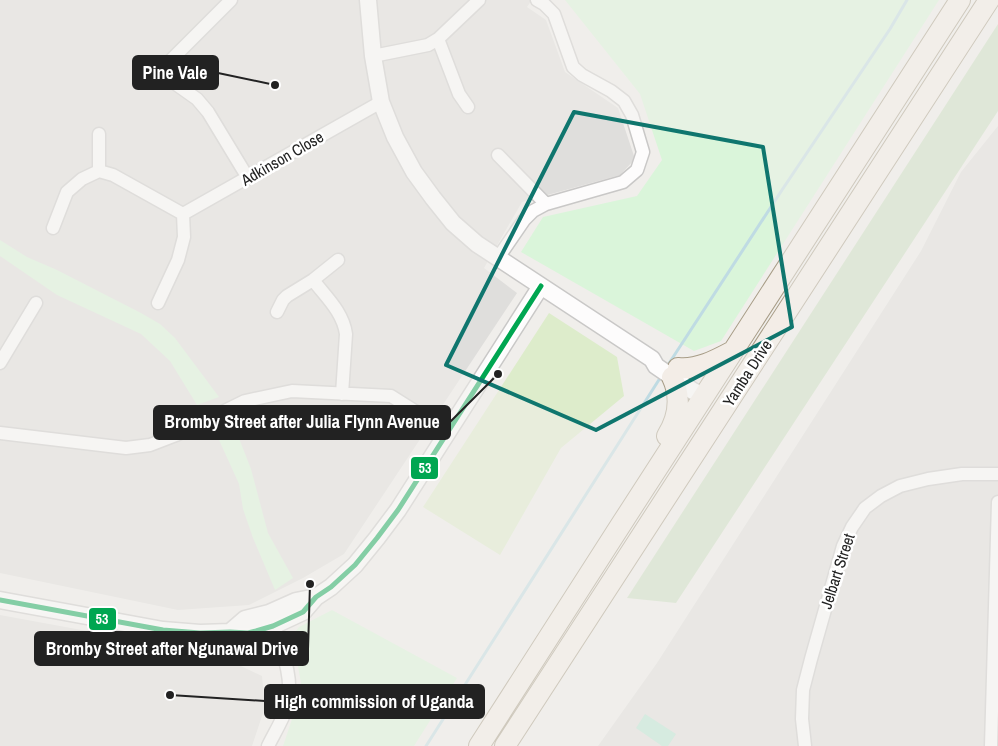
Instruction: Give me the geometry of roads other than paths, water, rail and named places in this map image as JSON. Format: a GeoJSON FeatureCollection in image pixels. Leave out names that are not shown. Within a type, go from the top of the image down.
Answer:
{"type":"FeatureCollection","features":[{"type":"Feature","properties":{"kind":"main road","name":"Yamba Drive"},"geometry":{"type":"LineString","coordinates":[[479,746],[960,0]]}},
{"type":"Feature","properties":{"kind":"main road","name":"Yamba Drive"},"geometry":{"type":"LineString","coordinates":[[505,746],[989,0]]}},
{"type":"Feature","properties":{"kind":"main road"},"geometry":{"type":"LineString","coordinates":[[708,393],[718,393],[727,388],[746,360],[771,336]]}},
{"type":"Feature","properties":{"kind":"main road"},"geometry":{"type":"LineString","coordinates":[[658,467],[664,442],[674,424],[678,409],[675,373],[701,366],[733,351]]}},
{"type":"Feature","properties":{"kind":"main road"},"geometry":{"type":"LineString","coordinates":[[708,393],[714,399],[714,424]]}},
{"type":"Feature","properties":{"kind":"main road"},"geometry":{"type":"LineString","coordinates":[[518,746],[530,724],[534,702]]}},
{"type":"Feature","properties":{"kind":"street"},"geometry":{"type":"LineString","coordinates":[[231,0],[168,63],[161,73],[197,99],[208,112],[248,178]]}},
{"type":"Feature","properties":{"kind":"street"},"geometry":{"type":"LineString","coordinates":[[368,0],[373,56],[381,102],[395,137],[414,172],[453,223],[477,244],[652,359],[661,358],[693,390],[698,393],[708,393]]}},
{"type":"Feature","properties":{"kind":"street"},"geometry":{"type":"LineString","coordinates":[[373,56],[428,45],[438,39],[479,0]]}},
{"type":"Feature","properties":{"kind":"street"},"geometry":{"type":"LineString","coordinates":[[498,258],[524,220],[533,211],[546,204],[623,182],[637,170],[643,152],[632,115],[624,101],[611,91],[582,75],[573,67],[554,14],[542,1]]}},
{"type":"Feature","properties":{"kind":"street"},"geometry":{"type":"LineString","coordinates":[[438,39],[459,94],[468,107]]}},
{"type":"Feature","properties":{"kind":"street","name":"Adkinson Close"},"geometry":{"type":"LineString","coordinates":[[183,214],[381,102]]}},
{"type":"Feature","properties":{"kind":"street"},"geometry":{"type":"LineString","coordinates":[[99,134],[99,171]]}},
{"type":"Feature","properties":{"kind":"street"},"geometry":{"type":"LineString","coordinates":[[498,155],[546,204]]}},
{"type":"Feature","properties":{"kind":"street"},"geometry":{"type":"LineString","coordinates":[[53,228],[67,192],[82,179],[99,171],[114,175],[183,214],[184,237],[178,260],[158,303]]}},
{"type":"Feature","properties":{"kind":"street"},"geometry":{"type":"LineString","coordinates":[[276,312],[287,296],[338,260]]}},
{"type":"Feature","properties":{"kind":"street"},"geometry":{"type":"LineString","coordinates":[[312,280],[341,315],[345,325],[342,394]]}},
{"type":"Feature","properties":{"kind":"street"},"geometry":{"type":"LineString","coordinates":[[0,600],[163,630],[200,633],[248,633],[271,619],[318,596],[355,566],[398,510],[542,286]]}},
{"type":"Feature","properties":{"kind":"street"},"geometry":{"type":"LineString","coordinates":[[0,363],[36,303]]}},
{"type":"Feature","properties":{"kind":"street"},"geometry":{"type":"LineString","coordinates":[[0,433],[126,448],[150,445],[176,435],[245,401],[292,391],[391,396],[448,432]]}},
{"type":"Feature","properties":{"kind":"street","name":"Jelbart Street"},"geometry":{"type":"LineString","coordinates":[[805,746],[802,719],[803,690],[842,546],[865,508],[881,496],[900,486],[928,479],[962,474],[998,474]]}},
{"type":"Feature","properties":{"kind":"street"},"geometry":{"type":"LineString","coordinates":[[991,746],[998,502]]}},
{"type":"Feature","properties":{"kind":"street"},"geometry":{"type":"LineString","coordinates":[[268,746],[287,707],[290,688],[288,670],[271,619]]}},
{"type":"Feature","properties":{"kind":"waterway"},"geometry":{"type":"LineString","coordinates":[[666,368],[890,29],[907,0]]}},
{"type":"Feature","properties":{"kind":"waterway"},"geometry":{"type":"LineString","coordinates":[[426,746],[662,375]]}},
{"type":"Feature","properties":{"kind":"place","name":"Pine Vale"},"geometry":{"type":"Point","coordinates":[275,85]}},
{"type":"Feature","properties":{"kind":"place","name":"Bromby Street after Julia Flynn Avenue"},"geometry":{"type":"Point","coordinates":[498,374]}},
{"type":"Feature","properties":{"kind":"place","name":"Bromby Street after Ngunawal Drive"},"geometry":{"type":"Point","coordinates":[310,584]}},
{"type":"Feature","properties":{"kind":"place","name":"High commission of Uganda"},"geometry":{"type":"Point","coordinates":[170,695]}}]}
